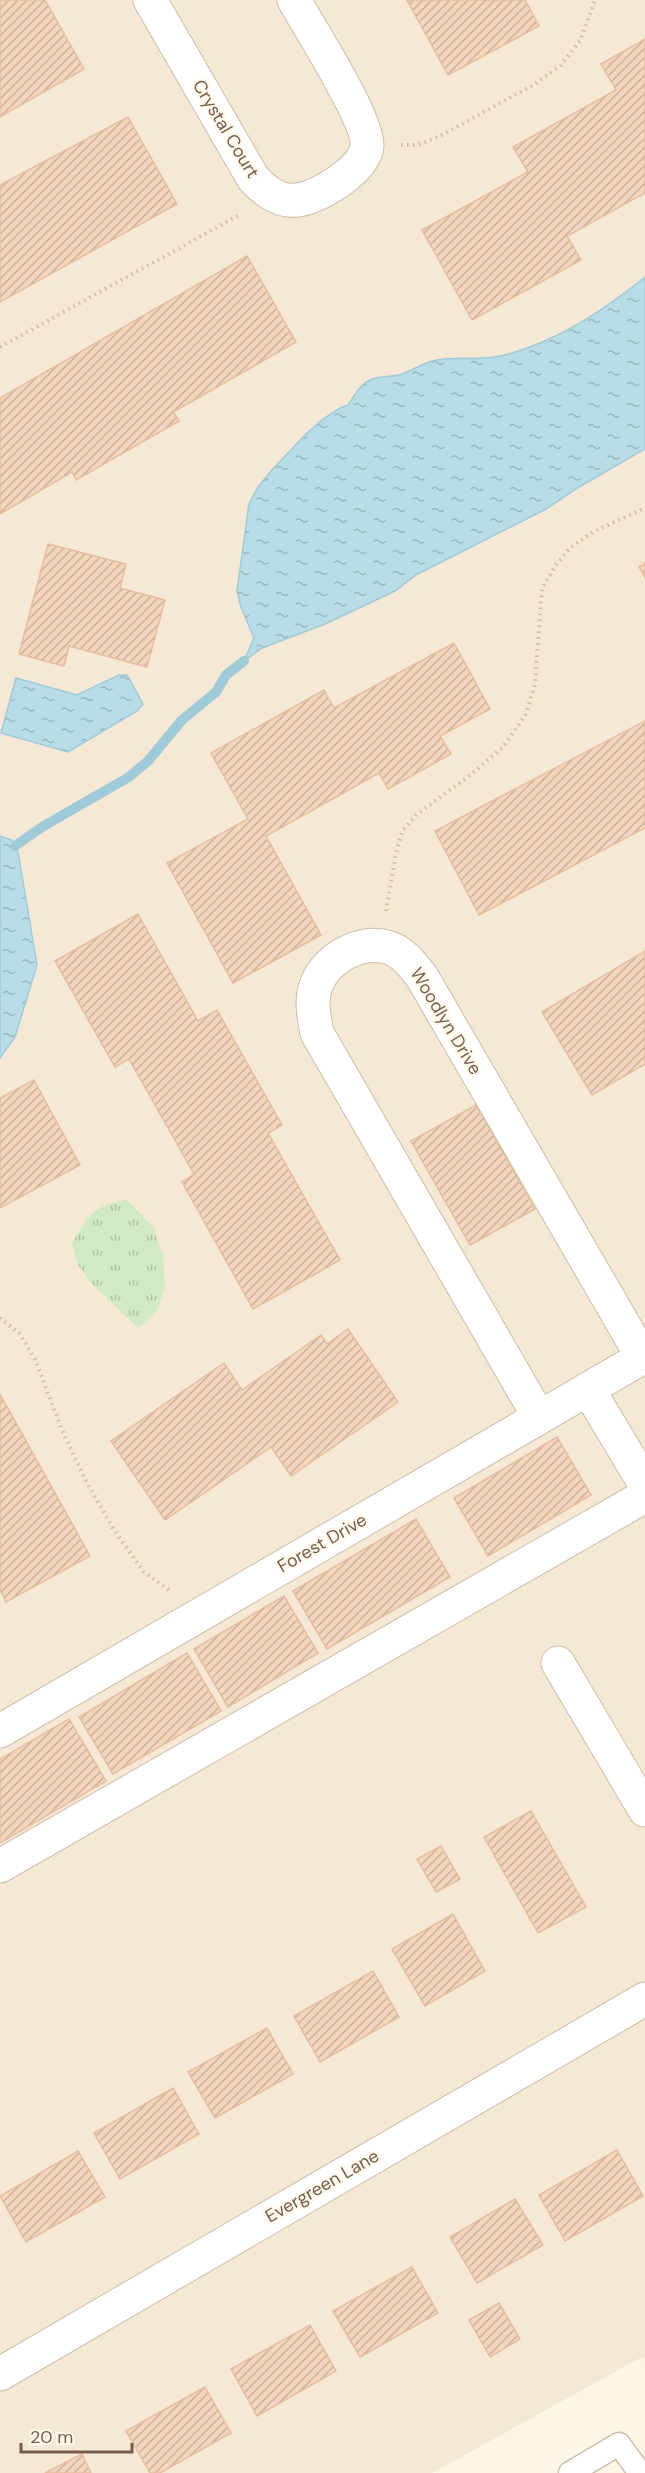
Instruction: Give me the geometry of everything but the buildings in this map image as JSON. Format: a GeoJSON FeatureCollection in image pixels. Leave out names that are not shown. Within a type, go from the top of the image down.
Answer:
{"type":"FeatureCollection","features":[{"type":"Feature","properties":{"kind":"street","name":"Crystal Court"},"geometry":{"type":"LineString","coordinates":[[150,0],[253,178],[274,197]]}},
{"type":"Feature","properties":{"kind":"street"},"geometry":{"type":"LineString","coordinates":[[274,197],[291,202],[312,196],[357,168],[367,146],[362,120],[294,0]]}},
{"type":"Feature","properties":{"kind":"street"},"geometry":{"type":"LineString","coordinates":[[387,947],[365,947],[344,952],[327,967],[316,984],[313,1011],[317,1034],[539,1417]]}},
{"type":"Feature","properties":{"kind":"street","name":"Woodlyn Drive"},"geometry":{"type":"LineString","coordinates":[[387,947],[409,959],[422,977],[644,1357]]}},
{"type":"Feature","properties":{"kind":"street","name":"Forest Drive"},"geometry":{"type":"LineString","coordinates":[[0,1731],[644,1357]]}},
{"type":"Feature","properties":{"kind":"street"},"geometry":{"type":"LineString","coordinates":[[588,1389],[645,1484]]}},
{"type":"Feature","properties":{"kind":"street"},"geometry":{"type":"LineString","coordinates":[[0,1866],[645,1496]]}},
{"type":"Feature","properties":{"kind":"street"},"geometry":{"type":"LineString","coordinates":[[558,1663],[645,1810]]}},
{"type":"Feature","properties":{"kind":"street","name":"Evergreen Lane"},"geometry":{"type":"LineString","coordinates":[[0,2374],[645,1999]]}},
{"type":"Feature","properties":{"kind":"lane"},"geometry":{"type":"LineString","coordinates":[[570,2473],[620,2444],[640,2473]]}},
{"type":"Feature","properties":{"kind":"path"},"geometry":{"type":"LineString","coordinates":[[367,146],[417,145],[440,136],[535,84],[561,65],[580,41],[595,0]]}},
{"type":"Feature","properties":{"kind":"path"},"geometry":{"type":"LineString","coordinates":[[0,347],[222,223],[274,197]]}},
{"type":"Feature","properties":{"kind":"path"},"geometry":{"type":"LineString","coordinates":[[387,947],[386,901],[403,830],[417,814],[468,777],[503,747],[526,714],[535,684],[542,588],[571,547],[593,532],[645,508]]}},
{"type":"Feature","properties":{"kind":"path"},"geometry":{"type":"LineString","coordinates":[[0,1318],[19,1333],[35,1359],[85,1479],[131,1556],[158,1584],[203,1612]]}},
{"type":"Feature","properties":{"kind":"shaded area"},"geometry":{"type":"Polygon","coordinates":[[[0,0],[645,0],[645,2361],[642,2357],[432,2473],[0,2473],[0,0]]]}},
{"type":"Feature","properties":{"kind":"green space"},"geometry":{"type":"Polygon","coordinates":[[[127,1200],[153,1227],[163,1257],[165,1287],[158,1310],[138,1328],[91,1283],[78,1265],[72,1244],[82,1226],[93,1213],[107,1205],[127,1200]]]}},
{"type":"Feature","properties":{"kind":"water"},"geometry":{"type":"Polygon","coordinates":[[[645,277],[645,449],[546,509],[416,575],[395,591],[325,624],[262,648],[244,661],[254,638],[237,591],[249,504],[258,487],[305,435],[323,419],[348,405],[359,388],[366,382],[379,377],[399,375],[437,360],[501,356],[540,343],[595,314],[645,277]]]}},
{"type":"Feature","properties":{"kind":"water"},"geometry":{"type":"Polygon","coordinates":[[[119,675],[127,675],[143,704],[137,711],[68,752],[1,733],[16,678],[77,695],[119,675]]]}},
{"type":"Feature","properties":{"kind":"water"},"geometry":{"type":"Polygon","coordinates":[[[0,836],[12,840],[18,852],[37,965],[15,1037],[0,1058],[0,836]]]}},
{"type":"Feature","properties":{"kind":"waterway"},"geometry":{"type":"LineString","coordinates":[[15,846],[42,827],[129,777],[148,761],[182,720],[216,692],[226,675],[244,661]]}}]}
